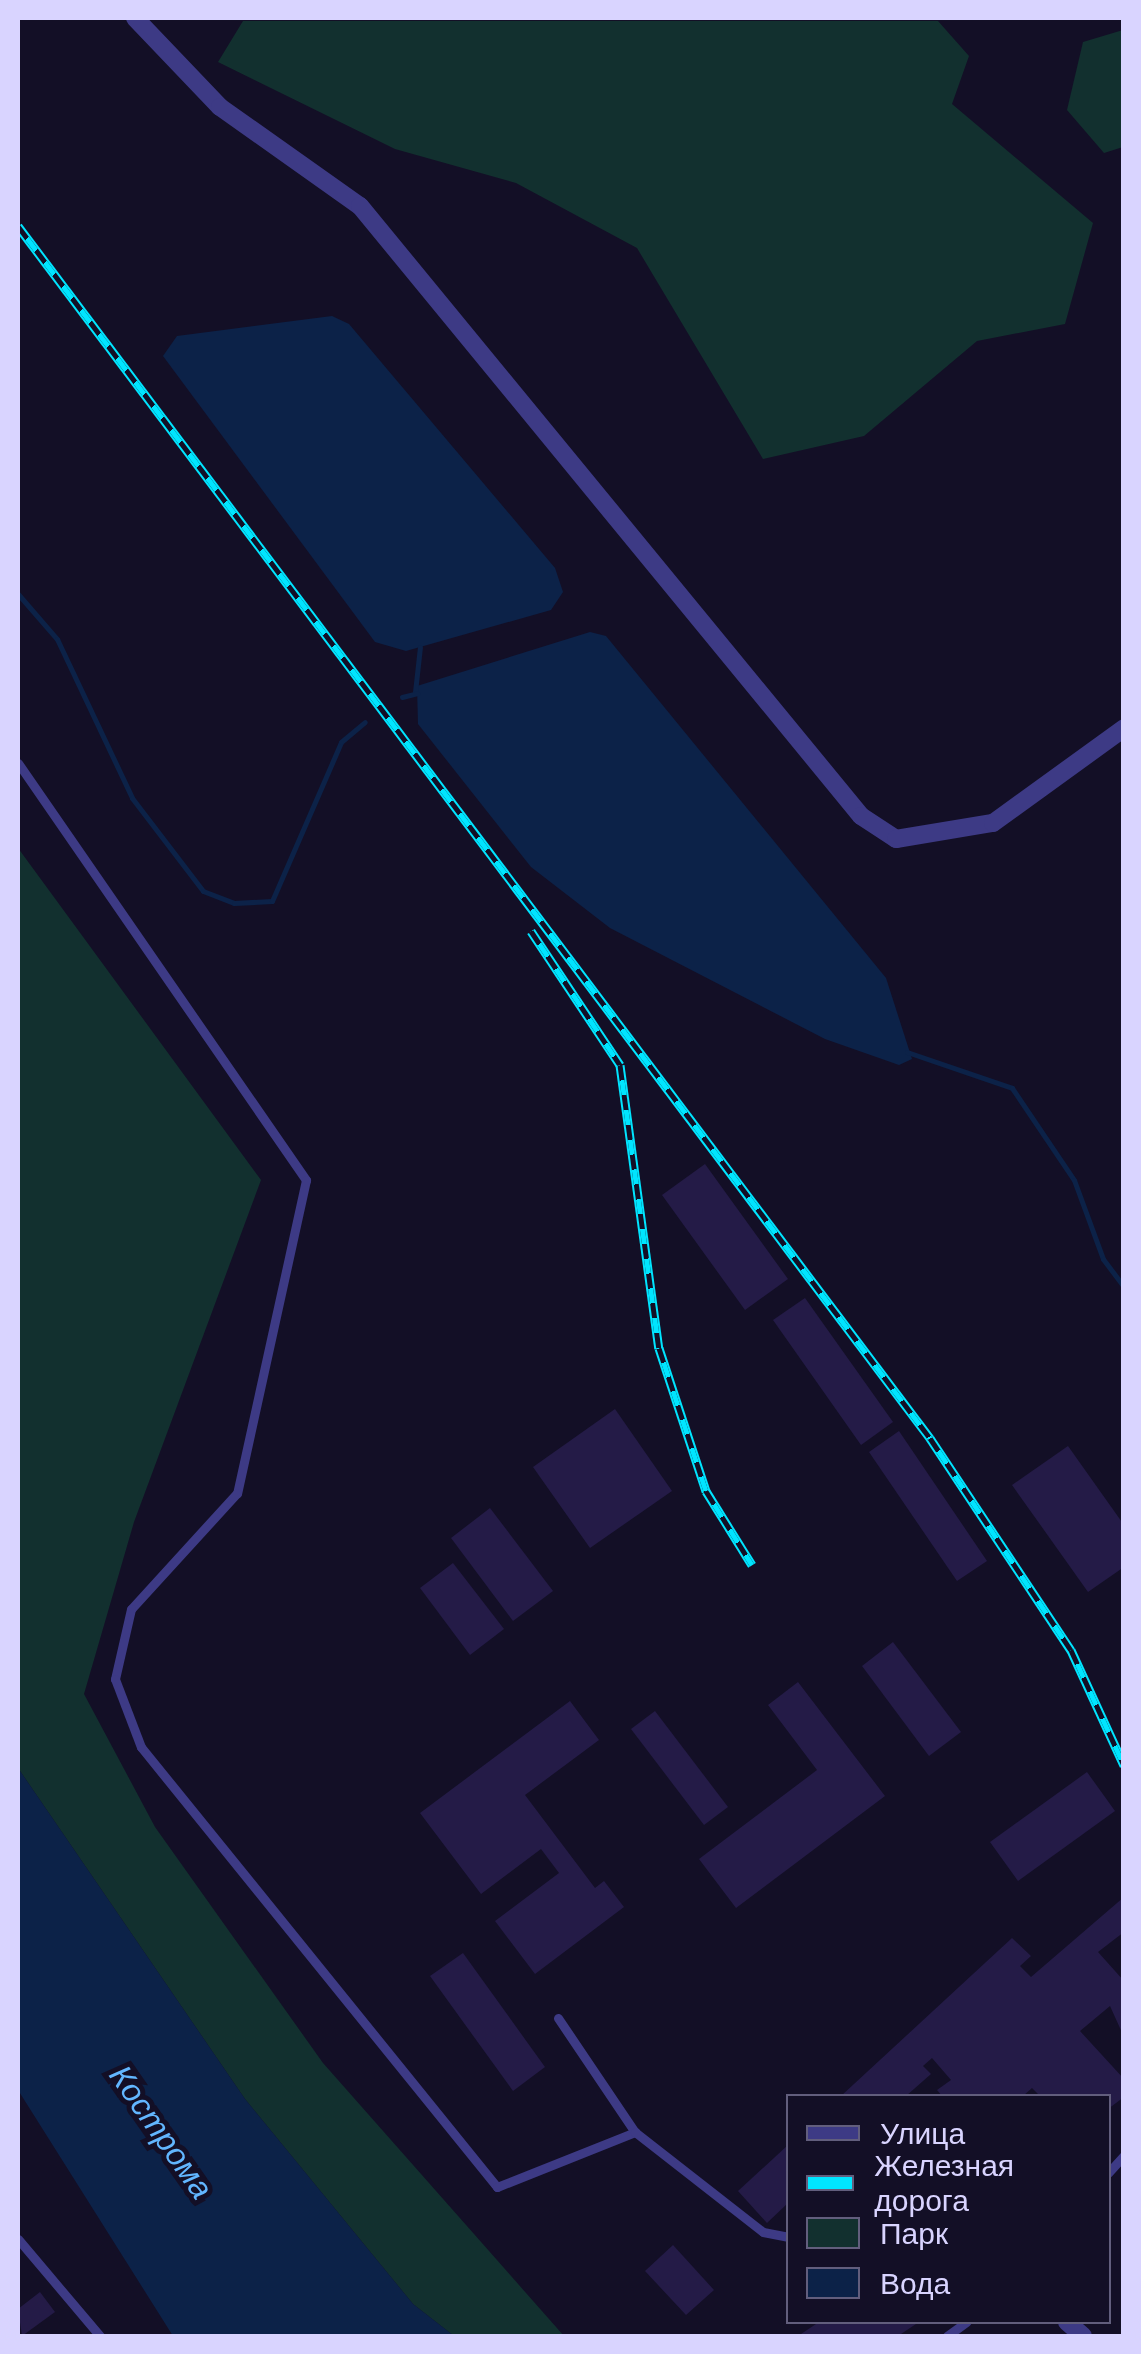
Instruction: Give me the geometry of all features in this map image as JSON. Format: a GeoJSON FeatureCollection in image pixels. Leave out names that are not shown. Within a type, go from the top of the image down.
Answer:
{"type":"FeatureCollection","features":[{"type":"Feature","properties":{"kind":"street"},"geometry":{"type":"LineString","coordinates":[[135,18],[220,106],[360,206],[821,777],[896,839],[992,823],[1124,728]]}},
{"type":"Feature","properties":{"kind":"lane"},"geometry":{"type":"LineString","coordinates":[[18,763],[306,1180],[237,1492],[131,1609],[114,1678],[141,1747],[496,2187],[635,2132]]}},
{"type":"Feature","properties":{"kind":"lane"},"geometry":{"type":"LineString","coordinates":[[558,2018],[635,2132],[763,2232],[786,2236]]}},
{"type":"Feature","properties":{"kind":"lane"},"geometry":{"type":"LineString","coordinates":[[18,2239],[100,2336]]}},
{"type":"Feature","properties":{"kind":"green space"},"geometry":{"type":"Polygon","coordinates":[[[243,21],[938,21],[969,56],[952,104],[1093,223],[1065,324],[977,341],[864,436],[763,459],[637,248],[516,183],[395,149],[218,62],[243,21]]]}},
{"type":"Feature","properties":{"kind":"green space"},"geometry":{"type":"Polygon","coordinates":[[[1123,30],[1123,147],[1104,153],[1067,110],[1083,42],[1123,30]]]}},
{"type":"Feature","properties":{"kind":"green space"},"geometry":{"type":"Polygon","coordinates":[[[18,848],[261,1180],[134,1522],[84,1694],[155,1827],[323,2063],[564,2336],[454,2336],[413,2304],[245,2099],[18,1768],[18,848]]]}},
{"type":"Feature","properties":{"kind":"water"},"geometry":{"type":"Polygon","coordinates":[[[332,316],[349,324],[555,568],[563,592],[551,610],[406,651],[375,642],[163,356],[177,336],[332,316]]]}},
{"type":"Feature","properties":{"kind":"water"},"geometry":{"type":"Polygon","coordinates":[[[590,632],[606,636],[886,978],[912,1059],[899,1065],[825,1039],[610,928],[531,867],[418,724],[417,686],[590,632]]]}},
{"type":"Feature","properties":{"kind":"water","name":"Кострома"},"geometry":{"type":"Polygon","coordinates":[[[18,1768],[245,2099],[413,2304],[454,2336],[173,2336],[18,2090],[18,1768]]]}},
{"type":"Feature","properties":{"kind":"building"},"geometry":{"type":"Polygon","coordinates":[[[705,1164],[788,1279],[745,1310],[662,1195],[705,1164]]]}},
{"type":"Feature","properties":{"kind":"building"},"geometry":{"type":"Polygon","coordinates":[[[805,1298],[893,1422],[861,1445],[773,1320],[805,1298]]]}},
{"type":"Feature","properties":{"kind":"building"},"geometry":{"type":"Polygon","coordinates":[[[615,1409],[672,1491],[590,1548],[533,1467],[615,1409]]]}},
{"type":"Feature","properties":{"kind":"building"},"geometry":{"type":"Polygon","coordinates":[[[899,1431],[987,1561],[957,1581],[869,1452],[899,1431]]]}},
{"type":"Feature","properties":{"kind":"building"},"geometry":{"type":"Polygon","coordinates":[[[1068,1446],[1124,1525],[1124,1567],[1088,1592],[1012,1485],[1068,1446]]]}},
{"type":"Feature","properties":{"kind":"building"},"geometry":{"type":"Polygon","coordinates":[[[490,1508],[553,1591],[513,1621],[451,1538],[490,1508]]]}},
{"type":"Feature","properties":{"kind":"building"},"geometry":{"type":"Polygon","coordinates":[[[453,1563],[504,1629],[470,1655],[420,1588],[453,1563]]]}},
{"type":"Feature","properties":{"kind":"building"},"geometry":{"type":"Polygon","coordinates":[[[893,1642],[961,1732],[929,1756],[862,1666],[893,1642]]]}},
{"type":"Feature","properties":{"kind":"building"},"geometry":{"type":"Polygon","coordinates":[[[798,1682],[885,1796],[736,1908],[699,1859],[817,1770],[768,1705],[798,1682]]]}},
{"type":"Feature","properties":{"kind":"building"},"geometry":{"type":"Polygon","coordinates":[[[570,1701],[599,1740],[525,1795],[595,1888],[604,1881],[624,1907],[535,1974],[495,1921],[559,1873],[541,1849],[481,1894],[420,1813],[570,1701]]]}},
{"type":"Feature","properties":{"kind":"building"},"geometry":{"type":"Polygon","coordinates":[[[655,1711],[728,1807],[704,1825],[631,1729],[655,1711]]]}},
{"type":"Feature","properties":{"kind":"building"},"geometry":{"type":"Polygon","coordinates":[[[1087,1772],[1115,1811],[1018,1881],[990,1842],[1087,1772]]]}},
{"type":"Feature","properties":{"kind":"building"},"geometry":{"type":"Polygon","coordinates":[[[1124,1897],[1124,1932],[1098,1952],[1124,1981],[1124,2037],[1110,2006],[1080,2031],[1124,2079],[1124,2097],[1111,2107],[1111,2094],[1038,2094],[1032,2088],[1025,2094],[940,2094],[937,2090],[951,2080],[932,2058],[923,2066],[931,2074],[908,2094],[843,2094],[1012,1938],[1031,1956],[1020,1966],[1031,1977],[1124,1897]]]}},
{"type":"Feature","properties":{"kind":"building"},"geometry":{"type":"Polygon","coordinates":[[[463,1953],[545,2067],[513,2091],[430,1976],[463,1953]]]}},
{"type":"Feature","properties":{"kind":"building"},"geometry":{"type":"Polygon","coordinates":[[[786,2147],[786,2205],[767,2223],[738,2191],[786,2147]]]}},
{"type":"Feature","properties":{"kind":"building"},"geometry":{"type":"Polygon","coordinates":[[[673,2245],[714,2290],[686,2315],[645,2271],[673,2245]]]}},
{"type":"Feature","properties":{"kind":"building"},"geometry":{"type":"Polygon","coordinates":[[[40,2292],[55,2312],[22,2336],[18,2309],[40,2292]]]}},
{"type":"Feature","properties":{"kind":"building"},"geometry":{"type":"Polygon","coordinates":[[[816,2324],[916,2324],[898,2336],[798,2336],[816,2324]]]}},
{"type":"Feature","properties":{"kind":"waterway"},"geometry":{"type":"LineString","coordinates":[[18,594],[57,639],[132,798],[203,891],[234,903],[272,901],[341,742],[365,722]]}},
{"type":"Feature","properties":{"kind":"waterway"},"geometry":{"type":"LineString","coordinates":[[415,692],[420,647]]}},
{"type":"Feature","properties":{"kind":"waterway"},"geometry":{"type":"LineString","coordinates":[[402,697],[418,693]]}},
{"type":"Feature","properties":{"kind":"waterway"},"geometry":{"type":"LineString","coordinates":[[907,1052],[1012,1088],[1074,1180],[1103,1259],[1124,1287]]}},
{"type":"Feature","properties":{"kind":"railway"},"geometry":{"type":"LineString","coordinates":[[18,226],[930,1438],[1071,1650],[1124,1765]]}},
{"type":"Feature","properties":{"kind":"railway"},"geometry":{"type":"LineString","coordinates":[[531,931],[620,1065],[659,1348],[706,1491],[752,1565]]}}]}
